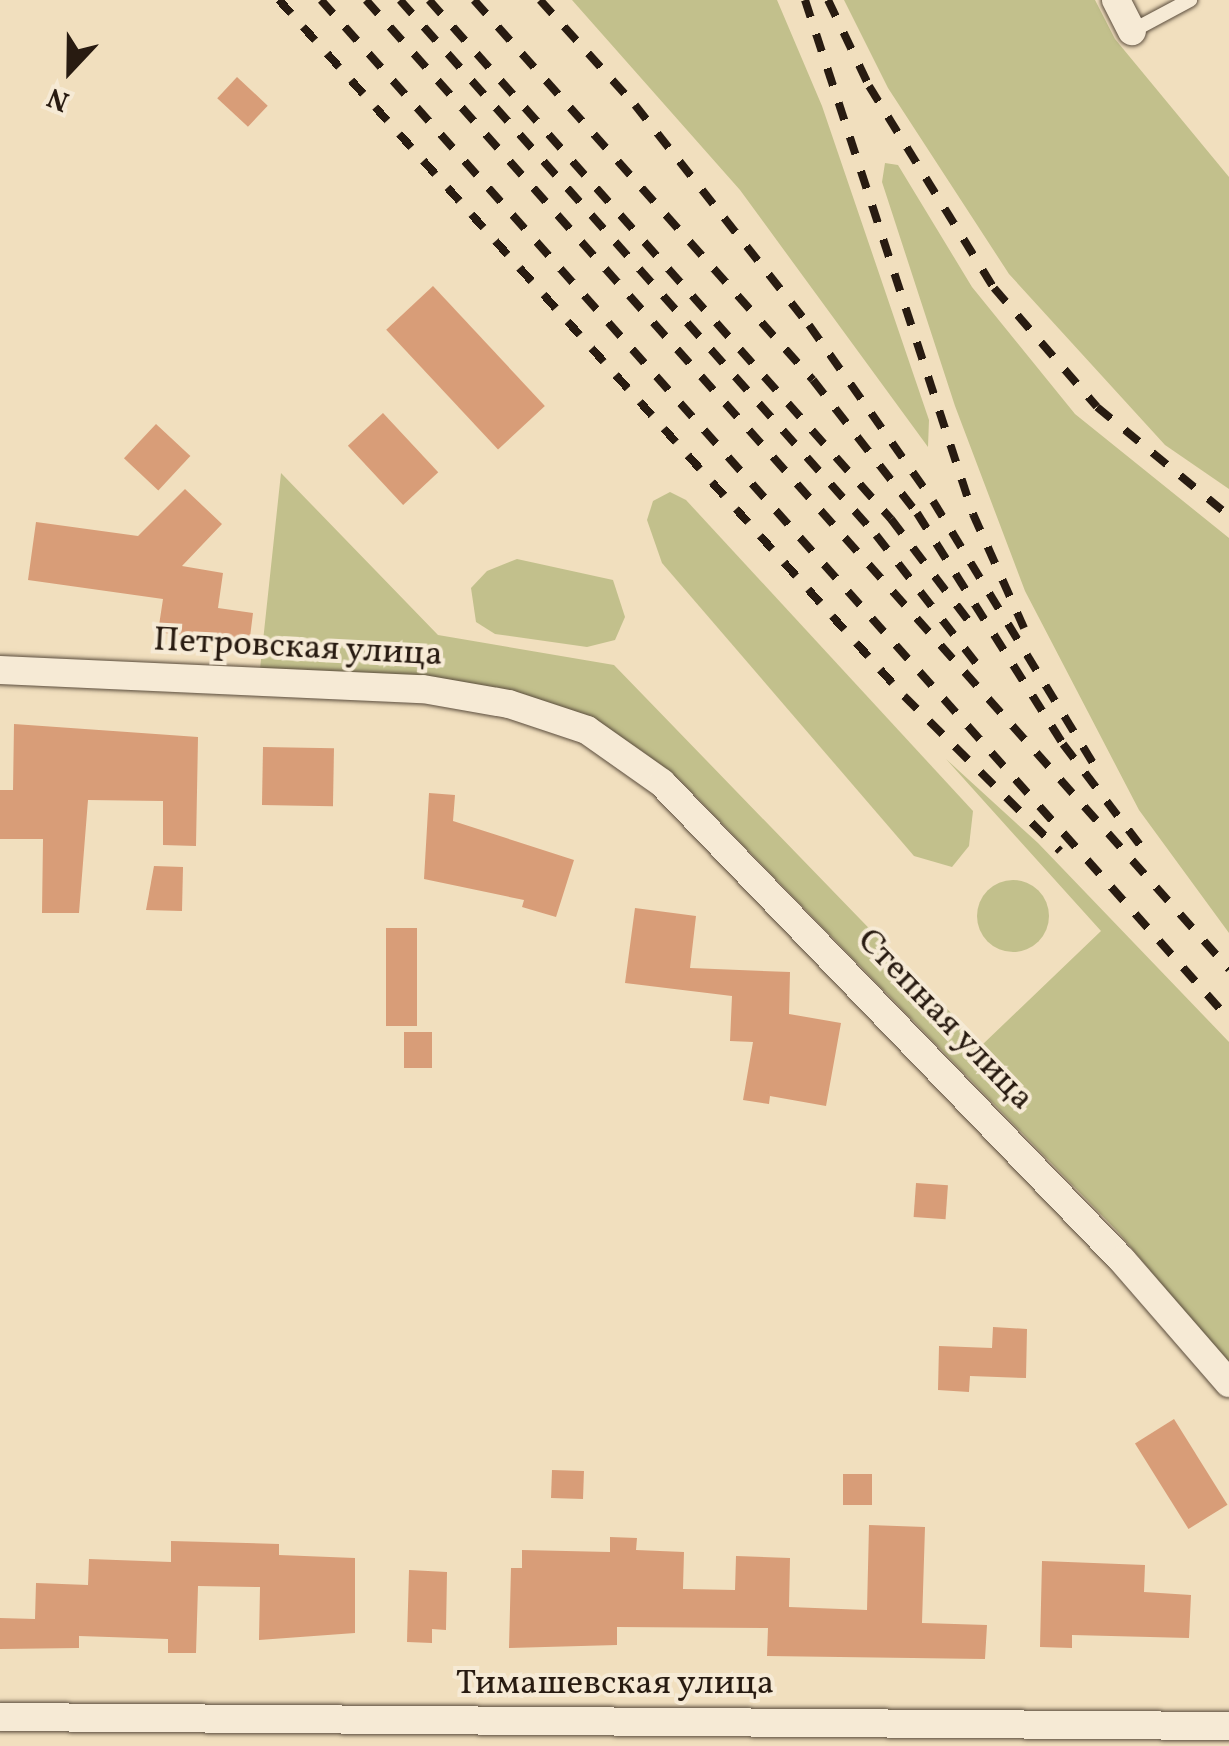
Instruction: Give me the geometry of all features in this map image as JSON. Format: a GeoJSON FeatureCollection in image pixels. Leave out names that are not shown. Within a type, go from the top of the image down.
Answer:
{"type":"FeatureCollection","features":[{"type":"Feature","properties":{"kind":"street"},"geometry":{"type":"LineString","coordinates":[[1116,0],[1132,31]]}},
{"type":"Feature","properties":{"kind":"street","name":"Петровская улица"},"geometry":{"type":"LineString","coordinates":[[0,670],[423,689],[510,704],[587,730]]}},
{"type":"Feature","properties":{"kind":"street","name":"Степная улица"},"geometry":{"type":"LineString","coordinates":[[587,730],[662,783],[1122,1260],[1229,1383]]}},
{"type":"Feature","properties":{"kind":"street","name":"Тимашевская улица"},"geometry":{"type":"LineString","coordinates":[[0,1717],[1229,1726]]}},
{"type":"Feature","properties":{"kind":"lane"},"geometry":{"type":"LineString","coordinates":[[1132,31],[1190,0]]}},
{"type":"Feature","properties":{"kind":"shaded area"},"geometry":{"type":"Polygon","coordinates":[[[572,0],[777,0],[822,106],[929,420],[928,447],[740,190],[572,0]]]}},
{"type":"Feature","properties":{"kind":"shaded area"},"geometry":{"type":"Polygon","coordinates":[[[844,0],[1095,0],[1115,39],[1229,177],[1229,489],[1165,445],[1009,274],[888,88],[844,0]]]}},
{"type":"Feature","properties":{"kind":"shaded area"},"geometry":{"type":"Polygon","coordinates":[[[885,163],[898,165],[972,287],[1075,414],[1229,538],[1229,933],[1139,810],[1025,591],[955,406],[882,182],[885,163]]]}},
{"type":"Feature","properties":{"kind":"shaded area"},"geometry":{"type":"Polygon","coordinates":[[[281,473],[438,635],[614,665],[982,1045],[1101,931],[946,759],[1038,843],[1229,1042],[1229,1365],[1119,1233],[679,779],[642,751],[614,733],[260,669],[281,473]]]}},
{"type":"Feature","properties":{"kind":"shaded area"},"geometry":{"type":"Polygon","coordinates":[[[670,492],[686,500],[973,811],[969,846],[952,867],[914,856],[662,563],[647,520],[653,501],[670,492]]]}},
{"type":"Feature","properties":{"kind":"shaded area"},"geometry":{"type":"Polygon","coordinates":[[[517,559],[613,580],[625,617],[615,640],[587,647],[495,634],[476,622],[471,588],[487,571],[517,559]]]}},
{"type":"Feature","properties":{"kind":"shaded area"},"geometry":{"type":"Polygon","coordinates":[[[1013,880],[1039,890],[1049,916],[1039,942],[1013,952],[987,942],[977,916],[987,890],[1013,880]]]}},
{"type":"Feature","properties":{"kind":"building"},"geometry":{"type":"Polygon","coordinates":[[[237,77],[268,106],[248,127],[217,98],[237,77]]]}},
{"type":"Feature","properties":{"kind":"building"},"geometry":{"type":"Polygon","coordinates":[[[433,286],[545,406],[498,450],[386,330],[433,286]]]}},
{"type":"Feature","properties":{"kind":"building"},"geometry":{"type":"Polygon","coordinates":[[[383,413],[438,472],[403,505],[348,446],[383,413]]]}},
{"type":"Feature","properties":{"kind":"building"},"geometry":{"type":"Polygon","coordinates":[[[156,424],[190,456],[158,490],[124,458],[156,424]]]}},
{"type":"Feature","properties":{"kind":"building"},"geometry":{"type":"Polygon","coordinates":[[[185,489],[222,524],[182,566],[223,573],[218,608],[253,613],[249,645],[158,632],[163,599],[28,580],[36,522],[138,536],[185,489]]]}},
{"type":"Feature","properties":{"kind":"building"},"geometry":{"type":"Polygon","coordinates":[[[14,724],[198,737],[196,846],[163,845],[163,801],[88,800],[79,913],[42,913],[43,839],[0,839],[0,790],[13,790],[14,724]]]}},
{"type":"Feature","properties":{"kind":"building"},"geometry":{"type":"Polygon","coordinates":[[[263,747],[334,748],[333,806],[262,805],[263,747]]]}},
{"type":"Feature","properties":{"kind":"building"},"geometry":{"type":"Polygon","coordinates":[[[429,793],[455,795],[453,821],[574,860],[556,917],[522,907],[524,900],[424,879],[429,793]]]}},
{"type":"Feature","properties":{"kind":"building"},"geometry":{"type":"Polygon","coordinates":[[[154,866],[183,867],[182,911],[146,910],[154,866]]]}},
{"type":"Feature","properties":{"kind":"building"},"geometry":{"type":"Polygon","coordinates":[[[635,908],[696,916],[690,968],[790,972],[789,1014],[841,1023],[826,1106],[770,1096],[769,1104],[743,1100],[753,1042],[730,1041],[732,996],[625,983],[635,908]]]}},
{"type":"Feature","properties":{"kind":"building"},"geometry":{"type":"Polygon","coordinates":[[[386,928],[417,928],[417,1026],[386,1026],[386,928]]]}},
{"type":"Feature","properties":{"kind":"building"},"geometry":{"type":"Polygon","coordinates":[[[404,1032],[432,1032],[432,1068],[404,1068],[404,1032]]]}},
{"type":"Feature","properties":{"kind":"building"},"geometry":{"type":"Polygon","coordinates":[[[916,1183],[948,1185],[946,1219],[914,1217],[916,1183]]]}},
{"type":"Feature","properties":{"kind":"building"},"geometry":{"type":"Polygon","coordinates":[[[993,1327],[1027,1329],[1026,1378],[970,1376],[969,1392],[938,1390],[939,1346],[992,1348],[993,1327]]]}},
{"type":"Feature","properties":{"kind":"building"},"geometry":{"type":"Polygon","coordinates":[[[1174,1419],[1228,1505],[1189,1529],[1135,1443],[1174,1419]]]}},
{"type":"Feature","properties":{"kind":"building"},"geometry":{"type":"Polygon","coordinates":[[[552,1470],[584,1471],[583,1499],[551,1498],[552,1470]]]}},
{"type":"Feature","properties":{"kind":"building"},"geometry":{"type":"Polygon","coordinates":[[[843,1474],[872,1474],[872,1505],[843,1505],[843,1474]]]}},
{"type":"Feature","properties":{"kind":"building"},"geometry":{"type":"Polygon","coordinates":[[[869,1525],[925,1527],[922,1623],[987,1625],[985,1659],[767,1656],[768,1628],[617,1627],[617,1645],[509,1648],[511,1568],[522,1568],[522,1550],[610,1552],[610,1537],[637,1538],[636,1550],[684,1552],[683,1589],[735,1590],[736,1556],[790,1558],[789,1607],[867,1610],[869,1525]]]}},
{"type":"Feature","properties":{"kind":"building"},"geometry":{"type":"Polygon","coordinates":[[[171,1541],[279,1544],[279,1555],[355,1558],[355,1633],[259,1640],[260,1587],[198,1586],[196,1653],[168,1653],[168,1639],[79,1636],[79,1648],[0,1649],[0,1618],[35,1619],[36,1583],[88,1585],[89,1559],[171,1562],[171,1541]]]}},
{"type":"Feature","properties":{"kind":"building"},"geometry":{"type":"Polygon","coordinates":[[[1042,1561],[1145,1565],[1144,1592],[1191,1595],[1189,1638],[1072,1635],[1072,1648],[1040,1647],[1042,1561]]]}},
{"type":"Feature","properties":{"kind":"building"},"geometry":{"type":"Polygon","coordinates":[[[409,1570],[447,1572],[446,1630],[432,1629],[432,1643],[407,1642],[409,1570]]]}},
{"type":"Feature","properties":{"kind":"railway"},"geometry":{"type":"LineString","coordinates":[[279,0],[904,696],[1060,851]]}},
{"type":"Feature","properties":{"kind":"railway"},"geometry":{"type":"LineString","coordinates":[[321,0],[1229,1019]]}},
{"type":"Feature","properties":{"kind":"railway"},"geometry":{"type":"LineString","coordinates":[[366,0],[1229,969]]}},
{"type":"Feature","properties":{"kind":"railway"},"geometry":{"type":"LineString","coordinates":[[400,0],[876,535],[980,668]]}},
{"type":"Feature","properties":{"kind":"railway"},"geometry":{"type":"LineString","coordinates":[[429,0],[891,519],[978,633]]}},
{"type":"Feature","properties":{"kind":"railway"},"geometry":{"type":"LineString","coordinates":[[474,0],[813,380],[917,513],[1063,744],[1150,858]]}},
{"type":"Feature","properties":{"kind":"railway"},"geometry":{"type":"LineString","coordinates":[[540,0],[635,105],[809,325],[933,501],[1093,763]]}},
{"type":"Feature","properties":{"kind":"railway"},"geometry":{"type":"LineString","coordinates":[[805,0],[973,514],[1024,628]]}},
{"type":"Feature","properties":{"kind":"railway"},"geometry":{"type":"LineString","coordinates":[[828,0],[869,86],[994,288],[1097,407],[1229,516]]}}]}
